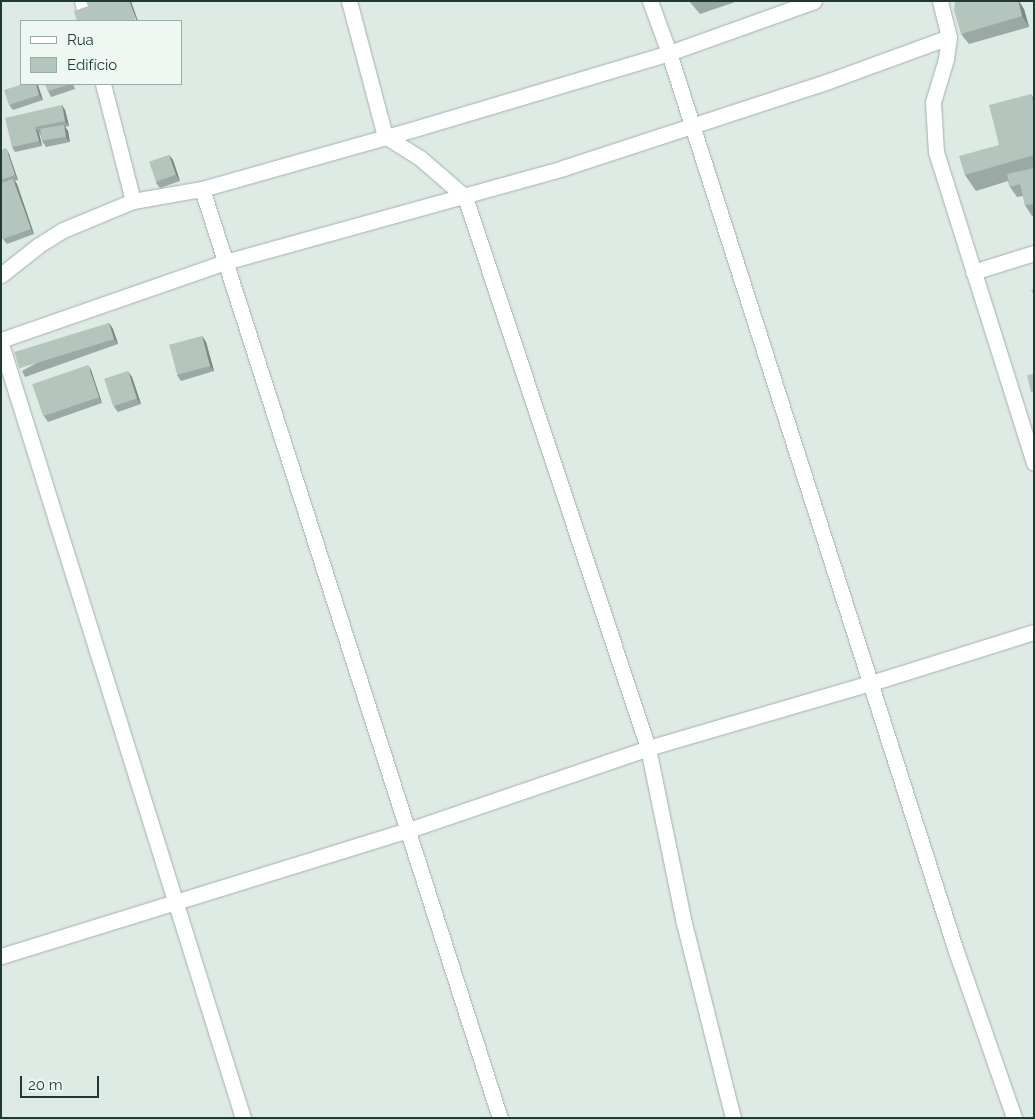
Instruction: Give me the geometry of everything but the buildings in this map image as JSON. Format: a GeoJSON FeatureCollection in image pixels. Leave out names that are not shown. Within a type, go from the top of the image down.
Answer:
{"type":"FeatureCollection","features":[{"type":"Feature","properties":{"kind":"street"},"geometry":{"type":"LineString","coordinates":[[82,1],[87,20]]}},
{"type":"Feature","properties":{"kind":"street"},"geometry":{"type":"LineString","coordinates":[[349,1],[386,136],[420,158],[465,197],[648,748],[684,923],[733,1118]]}},
{"type":"Feature","properties":{"kind":"street"},"geometry":{"type":"LineString","coordinates":[[650,1],[669,53],[956,951],[1014,1118]]}},
{"type":"Feature","properties":{"kind":"street"},"geometry":{"type":"LineString","coordinates":[[1,274],[39,245],[63,230],[133,201],[202,189],[669,53],[814,1]]}},
{"type":"Feature","properties":{"kind":"street"},"geometry":{"type":"LineString","coordinates":[[940,1],[949,37],[946,58],[933,102],[936,152],[1034,463]]}},
{"type":"Feature","properties":{"kind":"street"},"geometry":{"type":"LineString","coordinates":[[242,1118],[1,342],[226,262],[465,197],[826,82],[949,37]]}},
{"type":"Feature","properties":{"kind":"street"},"geometry":{"type":"LineString","coordinates":[[103,85],[133,201]]}},
{"type":"Feature","properties":{"kind":"street"},"geometry":{"type":"LineString","coordinates":[[202,189],[500,1118]]}},
{"type":"Feature","properties":{"kind":"street"},"geometry":{"type":"LineString","coordinates":[[973,272],[1034,253]]}},
{"type":"Feature","properties":{"kind":"street"},"geometry":{"type":"LineString","coordinates":[[1,956],[409,830],[648,748],[871,683],[1034,632]]}}]}
